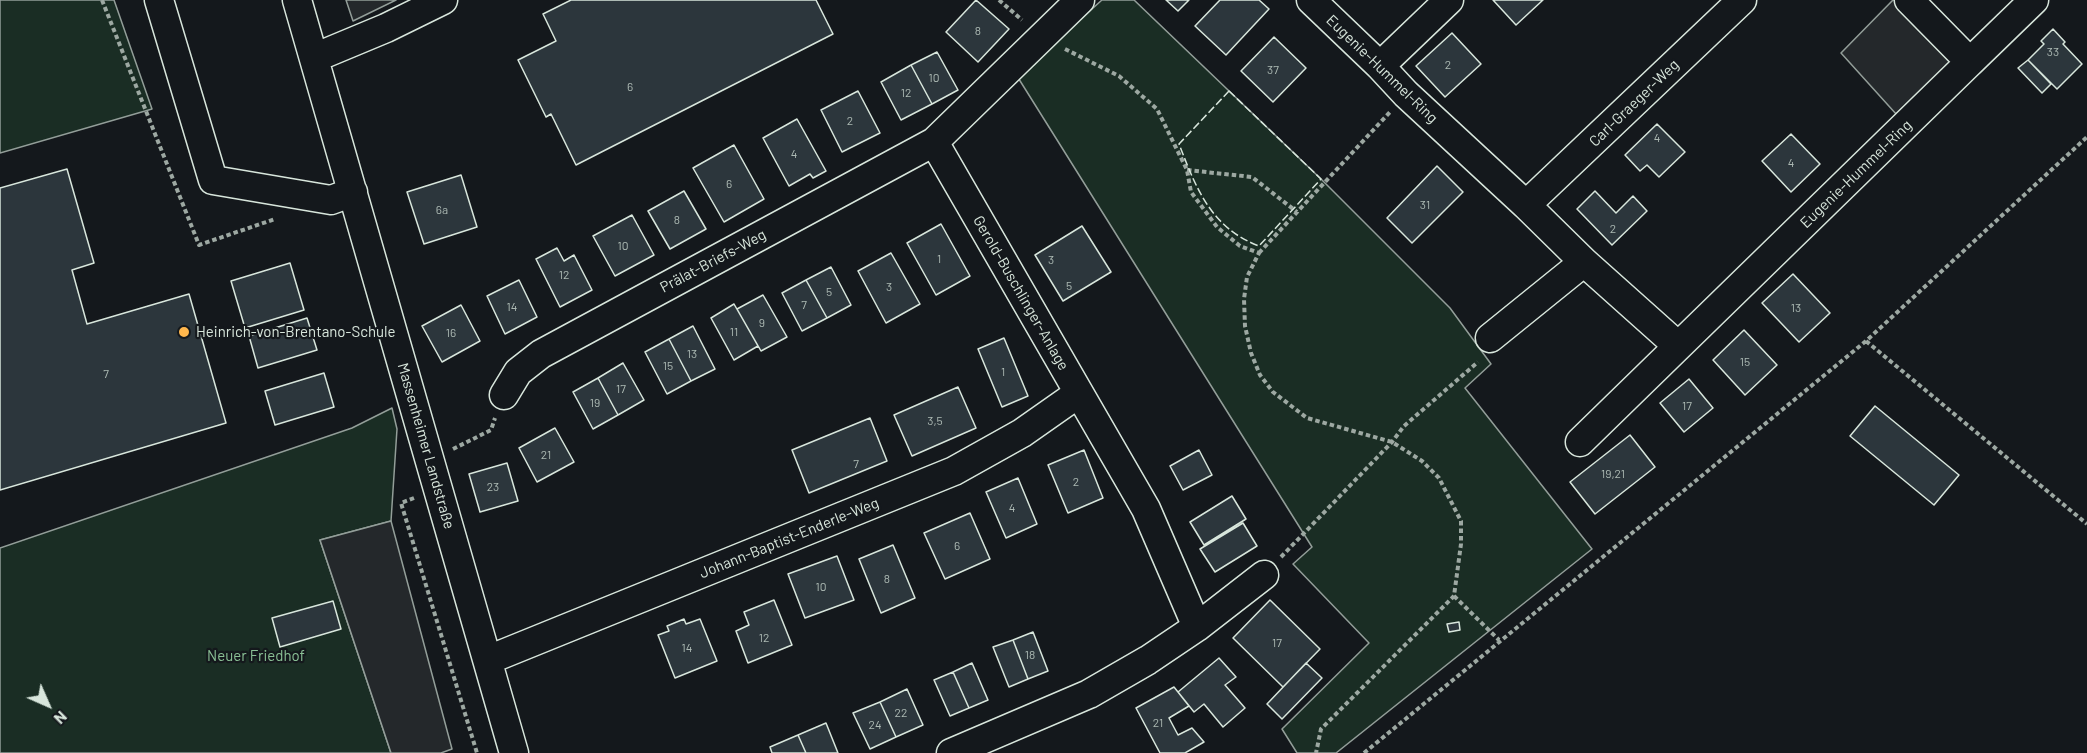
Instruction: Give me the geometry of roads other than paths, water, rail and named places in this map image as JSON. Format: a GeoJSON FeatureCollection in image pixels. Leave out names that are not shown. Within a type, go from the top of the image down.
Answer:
{"type":"FeatureCollection","features":[{"type":"Feature","properties":{"kind":"street"},"geometry":{"type":"LineString","coordinates":[[159,0],[213,180],[331,200],[353,192]]}},
{"type":"Feature","properties":{"kind":"street","name":"Massenheimer Landstraße"},"geometry":{"type":"LineString","coordinates":[[297,0],[514,753]]}},
{"type":"Feature","properties":{"kind":"street"},"geometry":{"type":"LineString","coordinates":[[314,58],[386,28],[443,0]]}},
{"type":"Feature","properties":{"kind":"street"},"geometry":{"type":"LineString","coordinates":[[934,142],[1080,0]]}},
{"type":"Feature","properties":{"kind":"street","name":"Eugenie-Hummel-Ring"},"geometry":{"type":"LineString","coordinates":[[1311,0],[1406,94],[1584,262],[1678,346]]}},
{"type":"Feature","properties":{"kind":"street"},"geometry":{"type":"LineString","coordinates":[[1380,66],[1449,0]]}},
{"type":"Feature","properties":{"kind":"street","name":"Carl-Graeger-Weg"},"geometry":{"type":"LineString","coordinates":[[1526,205],[1742,0]]}},
{"type":"Feature","properties":{"kind":"street"},"geometry":{"type":"LineString","coordinates":[[1909,0],[1970,62]]}},
{"type":"Feature","properties":{"kind":"street","name":"Eugenie-Hummel-Ring"},"geometry":{"type":"LineString","coordinates":[[1580,442],[2034,0]]}},
{"type":"Feature","properties":{"kind":"street","name":"Gerold-Buschlinger-Anlage"},"geometry":{"type":"LineString","coordinates":[[934,142],[1146,509],[1197,627]]}},
{"type":"Feature","properties":{"kind":"street","name":"Prälat-Briefs-Weg"},"geometry":{"type":"LineString","coordinates":[[504,394],[518,372],[541,354],[934,142]]}},
{"type":"Feature","properties":{"kind":"street"},"geometry":{"type":"LineString","coordinates":[[1490,338],[1584,262]]}},
{"type":"Feature","properties":{"kind":"street","name":"Johann-Baptist-Enderle-Weg"},"geometry":{"type":"LineString","coordinates":[[488,660],[954,471],[1022,433],[1079,393]]}},
{"type":"Feature","properties":{"kind":"street"},"geometry":{"type":"LineString","coordinates":[[951,753],[1089,694],[1148,660],[1197,627],[1264,575]]}},
{"type":"Feature","properties":{"kind":"place","name":"Heinrich-von-Brentano-Schule"},"geometry":{"type":"Point","coordinates":[184,332]}},
{"type":"Feature","properties":{"kind":"park label","name":"Neuer Friedhof"},"geometry":{"type":"Point","coordinates":[256,656]}}]}
